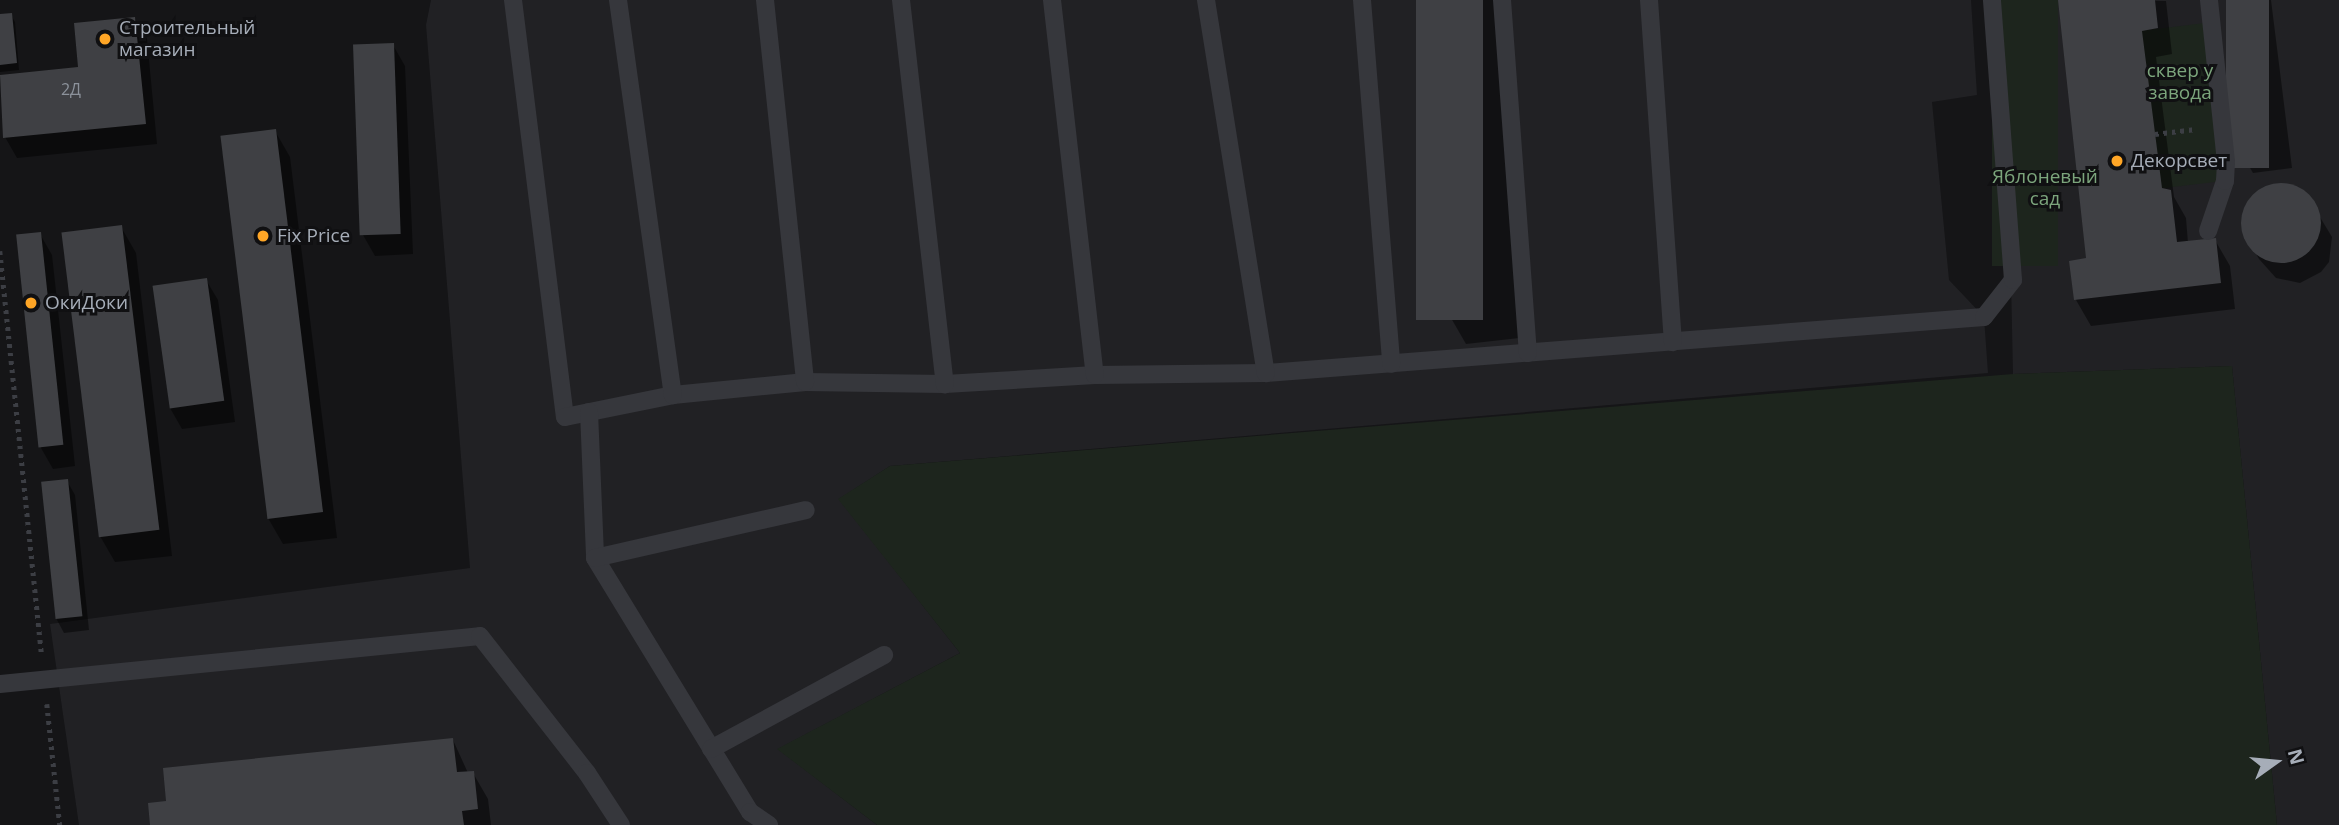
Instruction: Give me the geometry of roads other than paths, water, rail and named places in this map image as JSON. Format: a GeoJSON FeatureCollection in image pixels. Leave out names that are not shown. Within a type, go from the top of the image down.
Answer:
{"type":"FeatureCollection","features":[{"type":"Feature","properties":{"kind":"lane"},"geometry":{"type":"LineString","coordinates":[[513,0],[565,417],[673,395],[805,382],[945,384],[1095,375],[1266,373],[1984,317],[2013,280],[1992,0]]}},
{"type":"Feature","properties":{"kind":"lane"},"geometry":{"type":"LineString","coordinates":[[618,0],[673,395]]}},
{"type":"Feature","properties":{"kind":"lane"},"geometry":{"type":"LineString","coordinates":[[765,0],[805,382]]}},
{"type":"Feature","properties":{"kind":"lane"},"geometry":{"type":"LineString","coordinates":[[901,0],[945,384]]}},
{"type":"Feature","properties":{"kind":"lane"},"geometry":{"type":"LineString","coordinates":[[1052,0],[1095,375]]}},
{"type":"Feature","properties":{"kind":"lane"},"geometry":{"type":"LineString","coordinates":[[1206,0],[1266,373]]}},
{"type":"Feature","properties":{"kind":"lane"},"geometry":{"type":"LineString","coordinates":[[1362,0],[1391,364]]}},
{"type":"Feature","properties":{"kind":"lane"},"geometry":{"type":"LineString","coordinates":[[1503,0],[1528,353]]}},
{"type":"Feature","properties":{"kind":"lane"},"geometry":{"type":"LineString","coordinates":[[1649,0],[1673,342]]}},
{"type":"Feature","properties":{"kind":"lane"},"geometry":{"type":"LineString","coordinates":[[2208,231],[2225,181],[2209,0]]}},
{"type":"Feature","properties":{"kind":"lane"},"geometry":{"type":"LineString","coordinates":[[589,412],[595,558],[750,812],[769,825]]}},
{"type":"Feature","properties":{"kind":"lane"},"geometry":{"type":"LineString","coordinates":[[595,558],[806,510]]}},
{"type":"Feature","properties":{"kind":"lane"},"geometry":{"type":"LineString","coordinates":[[0,684],[480,636],[587,773],[621,825]]}},
{"type":"Feature","properties":{"kind":"lane"},"geometry":{"type":"LineString","coordinates":[[711,749],[884,655]]}},
{"type":"Feature","properties":{"kind":"place","name":"Строительный магазин"},"geometry":{"type":"Point","coordinates":[105,39]}},
{"type":"Feature","properties":{"kind":"place","name":"Декорсвет"},"geometry":{"type":"Point","coordinates":[2117,161]}},
{"type":"Feature","properties":{"kind":"place","name":"Fix Price"},"geometry":{"type":"Point","coordinates":[263,236]}},
{"type":"Feature","properties":{"kind":"place","name":"ОкиДоки"},"geometry":{"type":"Point","coordinates":[31,303]}},
{"type":"Feature","properties":{"kind":"park label","name":"сквер у завода"},"geometry":{"type":"Point","coordinates":[2180,82]}},
{"type":"Feature","properties":{"kind":"park label","name":"Яблоневый сад"},"geometry":{"type":"Point","coordinates":[2045,188]}}]}
